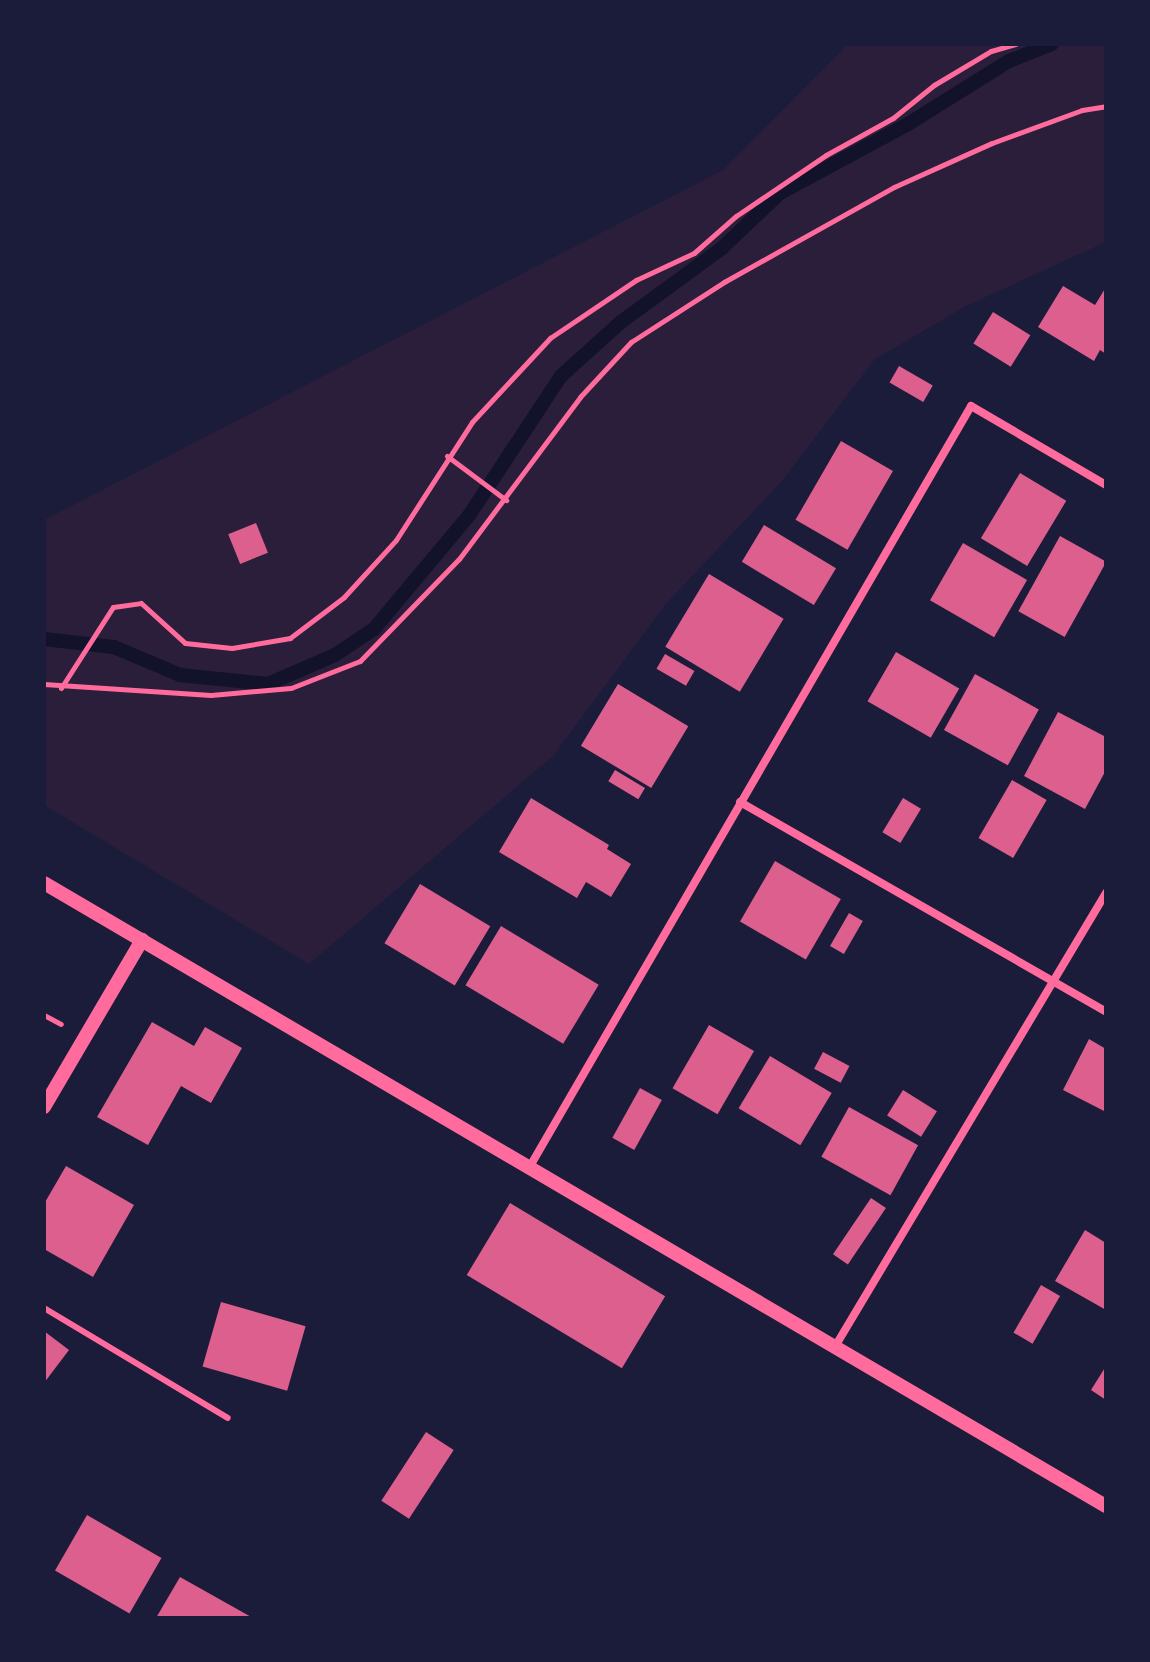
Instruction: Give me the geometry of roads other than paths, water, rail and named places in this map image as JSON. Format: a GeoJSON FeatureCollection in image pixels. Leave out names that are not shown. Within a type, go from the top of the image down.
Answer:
{"type":"FeatureCollection","features":[{"type":"Feature","properties":{"kind":"street"},"geometry":{"type":"LineString","coordinates":[[529,1168],[971,406],[1106,485]]}},
{"type":"Feature","properties":{"kind":"street"},"geometry":{"type":"LineString","coordinates":[[740,802],[1106,1012]]}},
{"type":"Feature","properties":{"kind":"street"},"geometry":{"type":"LineString","coordinates":[[44,883],[1106,1506]]}},
{"type":"Feature","properties":{"kind":"street"},"geometry":{"type":"LineString","coordinates":[[836,1345],[1106,893]]}},
{"type":"Feature","properties":{"kind":"street"},"geometry":{"type":"LineString","coordinates":[[44,1107],[142,940]]}},
{"type":"Feature","properties":{"kind":"lane"},"geometry":{"type":"LineString","coordinates":[[44,1308],[228,1418]]}},
{"type":"Feature","properties":{"kind":"waterway"},"geometry":{"type":"LineString","coordinates":[[44,639],[114,647],[180,675],[268,684],[335,655],[374,629],[470,514],[561,376],[621,322],[722,248],[780,193],[908,124],[1009,61],[1052,44]]}}]}
